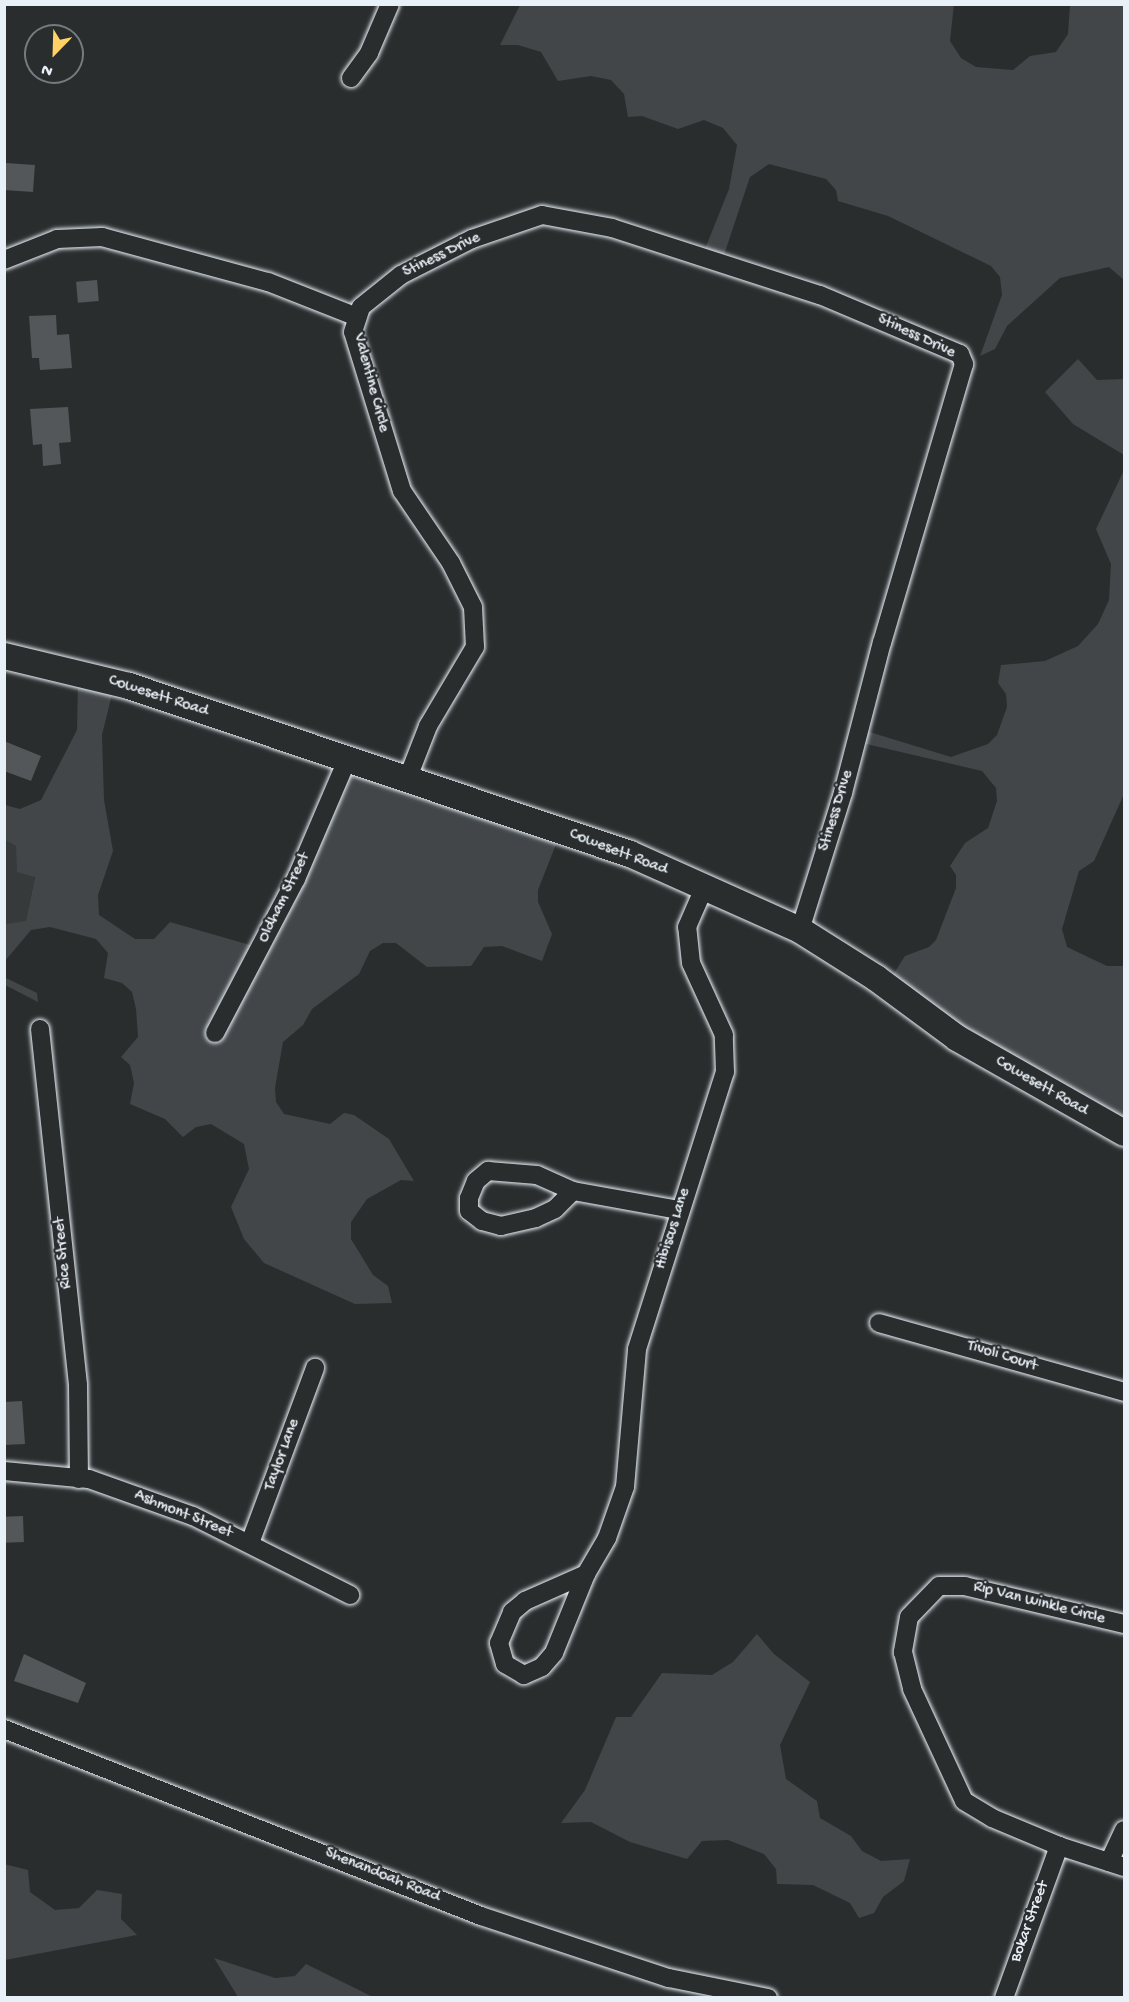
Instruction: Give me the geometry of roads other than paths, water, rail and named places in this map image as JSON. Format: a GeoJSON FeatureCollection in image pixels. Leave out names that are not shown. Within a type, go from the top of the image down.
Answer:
{"type":"FeatureCollection","features":[{"type":"Feature","properties":{"kind":"main road","name":"Cowesett Road"},"geometry":{"type":"LineString","coordinates":[[4,656],[129,686],[630,854],[800,930],[876,978],[957,1038],[1125,1133]]}},
{"type":"Feature","properties":{"kind":"main road","name":"Cowesett Road"},"geometry":{"type":"LineString","coordinates":[[4,669],[66,670]]}},
{"type":"Feature","properties":{"kind":"street"},"geometry":{"type":"LineString","coordinates":[[351,78],[369,53],[390,4]]}},
{"type":"Feature","properties":{"kind":"street","name":"Stiness Drive"},"geometry":{"type":"LineString","coordinates":[[357,317],[362,307],[400,275],[472,239],[542,215],[612,228],[691,251],[820,295],[960,354],[964,364],[958,386],[882,642],[843,793],[800,930]]}},
{"type":"Feature","properties":{"kind":"street","name":"Valentine Circle"},"geometry":{"type":"LineString","coordinates":[[4,260],[57,239],[102,237],[268,282],[357,317],[353,332],[358,353],[402,491],[451,563],[473,607],[475,647],[429,726],[407,780]]}},
{"type":"Feature","properties":{"kind":"street","name":"Oldham Street"},"geometry":{"type":"LineString","coordinates":[[215,1033],[296,879],[347,760]]}},
{"type":"Feature","properties":{"kind":"street","name":"Hibiscus Lane"},"geometry":{"type":"LineString","coordinates":[[586,1574],[525,1601],[512,1612],[499,1643],[505,1664],[524,1675],[542,1667],[554,1653],[586,1574],[607,1538],[625,1487],[637,1349],[679,1210],[725,1072],[724,1035],[691,963],[687,927],[704,888]]}},
{"type":"Feature","properties":{"kind":"street","name":"Rice Street"},"geometry":{"type":"LineString","coordinates":[[40,1029],[78,1385],[79,1479]]}},
{"type":"Feature","properties":{"kind":"street"},"geometry":{"type":"LineString","coordinates":[[573,1191],[555,1209],[517,1224],[482,1221],[469,1212],[469,1198],[476,1181],[488,1171],[537,1175],[573,1191],[679,1210]]}},
{"type":"Feature","properties":{"kind":"street","name":"Tivoli Court"},"geometry":{"type":"LineString","coordinates":[[879,1323],[1125,1392]]}},
{"type":"Feature","properties":{"kind":"street","name":"Taylor Lane"},"geometry":{"type":"LineString","coordinates":[[250,1543],[315,1368]]}},
{"type":"Feature","properties":{"kind":"street","name":"Ashmont Street"},"geometry":{"type":"LineString","coordinates":[[4,1471],[79,1479],[193,1516],[350,1595]]}},
{"type":"Feature","properties":{"kind":"street","name":"Rip Van Winkle Circle"},"geometry":{"type":"LineString","coordinates":[[1117,1865],[1059,1846],[993,1818],[964,1801],[912,1689],[903,1652],[909,1617],[939,1586],[965,1586],[1125,1624]]}},
{"type":"Feature","properties":{"kind":"street","name":"Shenandoah Road"},"geometry":{"type":"LineString","coordinates":[[4,1729],[481,1916],[669,1978],[768,1998]]}},
{"type":"Feature","properties":{"kind":"street"},"geometry":{"type":"LineString","coordinates":[[1117,1865],[1125,1830]]}},
{"type":"Feature","properties":{"kind":"street","name":"Bokar Street"},"geometry":{"type":"LineString","coordinates":[[1004,1998],[1059,1846]]}}]}
